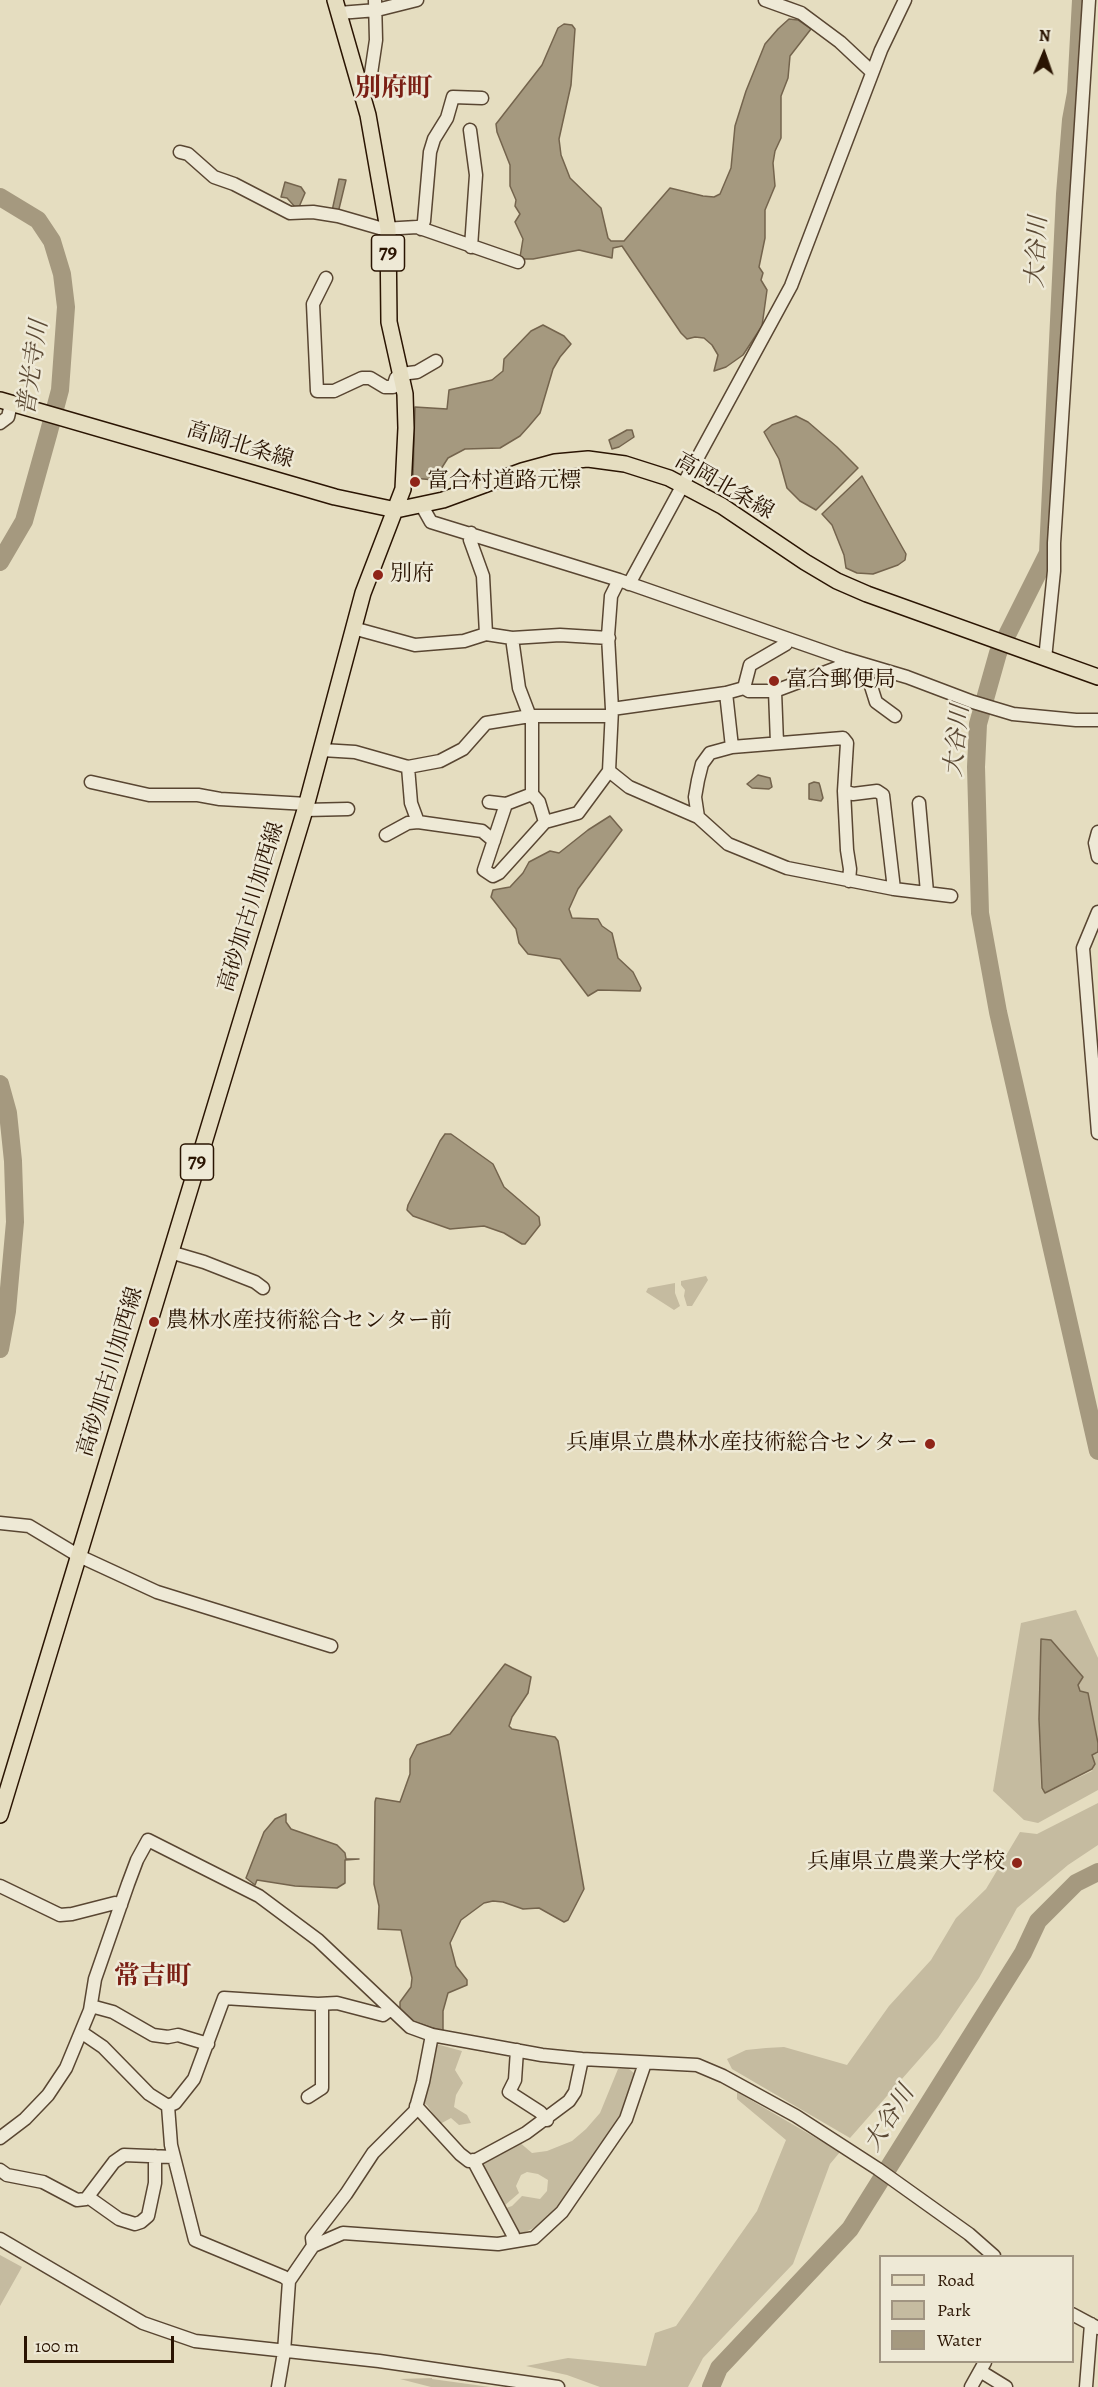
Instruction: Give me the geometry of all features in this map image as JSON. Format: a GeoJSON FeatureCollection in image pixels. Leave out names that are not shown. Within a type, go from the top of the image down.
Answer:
{"type":"FeatureCollection","features":[{"type":"Feature","properties":{"kind":"main road","name":"高砂加古川加西線"},"geometry":{"type":"LineString","coordinates":[[0,1815],[306,807],[353,628],[373,566],[403,489],[406,437],[405,394],[389,322],[388,229],[368,115],[337,7]]}},
{"type":"Feature","properties":{"kind":"main road","name":"高岡北条線"},"geometry":{"type":"LineString","coordinates":[[6,402],[335,498],[396,510],[422,506],[464,494],[522,471],[572,460],[597,460],[625,464],[682,484],[722,506],[837,581],[1098,677]]}},
{"type":"Feature","properties":{"kind":"street"},"geometry":{"type":"LineString","coordinates":[[337,7],[417,0]]}},
{"type":"Feature","properties":{"kind":"street"},"geometry":{"type":"LineString","coordinates":[[765,0],[801,13],[840,42],[872,72]]}},
{"type":"Feature","properties":{"kind":"street"},"geometry":{"type":"LineString","coordinates":[[506,804],[484,870],[493,876],[499,873],[545,822],[578,813],[609,771],[611,596],[624,582],[682,484],[790,286],[872,72],[905,0]]}},
{"type":"Feature","properties":{"kind":"street"},"geometry":{"type":"LineString","coordinates":[[1045,658],[1054,571],[1053,544],[1089,0]]}},
{"type":"Feature","properties":{"kind":"street"},"geometry":{"type":"LineString","coordinates":[[362,94],[369,87],[376,40],[376,5]]}},
{"type":"Feature","properties":{"kind":"street"},"geometry":{"type":"LineString","coordinates":[[421,229],[424,221],[434,139],[447,118],[453,98],[482,98]]}},
{"type":"Feature","properties":{"kind":"street"},"geometry":{"type":"LineString","coordinates":[[470,130],[476,175],[471,247]]}},
{"type":"Feature","properties":{"kind":"street"},"geometry":{"type":"LineString","coordinates":[[180,152],[188,154],[214,177],[234,184],[290,213],[313,212],[338,216],[388,229],[417,227],[518,262]]}},
{"type":"Feature","properties":{"kind":"street"},"geometry":{"type":"LineString","coordinates":[[326,278],[313,304],[317,391],[334,392],[362,378],[370,378],[385,387],[393,387],[396,378],[401,374],[417,372],[436,361]]}},
{"type":"Feature","properties":{"kind":"street"},"geometry":{"type":"LineString","coordinates":[[0,423],[8,417],[6,402]]}},
{"type":"Feature","properties":{"kind":"street"},"geometry":{"type":"LineString","coordinates":[[422,506],[431,522],[624,582],[787,640],[841,663],[870,683],[876,702],[895,716]]}},
{"type":"Feature","properties":{"kind":"street"},"geometry":{"type":"LineString","coordinates":[[471,533],[470,540],[483,576],[486,634]]}},
{"type":"Feature","properties":{"kind":"street"},"geometry":{"type":"LineString","coordinates":[[353,628],[414,645],[464,641],[486,634],[512,638],[560,635],[609,638]]}},
{"type":"Feature","properties":{"kind":"street"},"geometry":{"type":"LineString","coordinates":[[512,638],[519,688],[532,722],[532,794],[539,802],[545,822]]}},
{"type":"Feature","properties":{"kind":"street"},"geometry":{"type":"LineString","coordinates":[[744,688],[750,665],[786,645],[787,640]]}},
{"type":"Feature","properties":{"kind":"street"},"geometry":{"type":"LineString","coordinates":[[322,750],[355,752],[408,767],[440,761],[463,749],[486,723],[530,716],[611,712],[744,688],[749,691],[775,691],[841,663],[908,677],[973,702],[1013,714],[1098,720]]}},
{"type":"Feature","properties":{"kind":"street"},"geometry":{"type":"LineString","coordinates":[[775,691],[777,743]]}},
{"type":"Feature","properties":{"kind":"street"},"geometry":{"type":"LineString","coordinates":[[726,693],[732,747]]}},
{"type":"Feature","properties":{"kind":"street"},"geometry":{"type":"LineString","coordinates":[[698,818],[695,797],[702,764],[710,753],[732,747],[843,738],[847,743],[844,791],[849,881]]}},
{"type":"Feature","properties":{"kind":"street"},"geometry":{"type":"LineString","coordinates":[[408,767],[411,803],[418,822]]}},
{"type":"Feature","properties":{"kind":"street"},"geometry":{"type":"LineString","coordinates":[[609,771],[629,787],[698,818],[728,844],[788,868],[894,890],[951,896]]}},
{"type":"Feature","properties":{"kind":"street"},"geometry":{"type":"LineString","coordinates":[[92,782],[149,795],[198,795],[229,800],[348,809]]}},
{"type":"Feature","properties":{"kind":"street"},"geometry":{"type":"LineString","coordinates":[[844,791],[853,794],[877,791],[883,795],[894,890]]}},
{"type":"Feature","properties":{"kind":"street"},"geometry":{"type":"LineString","coordinates":[[489,802],[506,804],[532,794]]}},
{"type":"Feature","properties":{"kind":"street"},"geometry":{"type":"LineString","coordinates":[[919,803],[927,892]]}},
{"type":"Feature","properties":{"kind":"street"},"geometry":{"type":"LineString","coordinates":[[386,835],[408,823],[418,822],[482,831],[494,841]]}},
{"type":"Feature","properties":{"kind":"street"},"geometry":{"type":"LineString","coordinates":[[1098,832],[1095,843],[1098,857]]}},
{"type":"Feature","properties":{"kind":"street"},"geometry":{"type":"LineString","coordinates":[[1098,912],[1083,948],[1098,1134]]}},
{"type":"Feature","properties":{"kind":"street"},"geometry":{"type":"LineString","coordinates":[[170,1252],[204,1262],[255,1282],[263,1288]]}},
{"type":"Feature","properties":{"kind":"street"},"geometry":{"type":"LineString","coordinates":[[0,1523],[29,1526],[79,1556],[157,1592],[331,1646]]}},
{"type":"Feature","properties":{"kind":"street"},"geometry":{"type":"LineString","coordinates":[[0,2138],[25,2119],[48,2095],[66,2068],[91,2006],[95,1979],[137,1860],[148,1840],[259,1896],[318,1940],[410,2027],[432,2035],[582,2059],[697,2065],[723,2076],[796,2116],[899,2183],[969,2234],[993,2255]]}},
{"type":"Feature","properties":{"kind":"street"},"geometry":{"type":"LineString","coordinates":[[0,1886],[60,1915],[115,1903],[121,1905]]}},
{"type":"Feature","properties":{"kind":"street"},"geometry":{"type":"LineString","coordinates":[[168,2106],[175,2103],[188,2089],[224,1998],[351,2005],[383,2015],[391,2009]]}},
{"type":"Feature","properties":{"kind":"street"},"geometry":{"type":"LineString","coordinates":[[308,2097],[322,2088],[322,2004]]}},
{"type":"Feature","properties":{"kind":"street"},"geometry":{"type":"LineString","coordinates":[[91,2006],[113,2013],[153,2035],[168,2037],[178,2035],[208,2043]]}},
{"type":"Feature","properties":{"kind":"street"},"geometry":{"type":"LineString","coordinates":[[81,2032],[103,2047],[149,2094],[168,2106]]}},
{"type":"Feature","properties":{"kind":"street"},"geometry":{"type":"LineString","coordinates":[[313,2246],[312,2238],[373,2153],[415,2111],[432,2035]]}},
{"type":"Feature","properties":{"kind":"street"},"geometry":{"type":"LineString","coordinates":[[517,2050],[515,2080],[509,2092],[540,2112],[547,2120]]}},
{"type":"Feature","properties":{"kind":"street"},"geometry":{"type":"LineString","coordinates":[[416,2106],[460,2154],[469,2161],[473,2160],[526,2133],[547,2120],[569,2101],[575,2092],[582,2059]]}},
{"type":"Feature","properties":{"kind":"street"},"geometry":{"type":"LineString","coordinates":[[278,2387],[284,2352],[289,2282],[313,2246],[343,2233],[498,2244],[534,2238],[562,2212],[626,2120],[645,2063]]}},
{"type":"Feature","properties":{"kind":"street"},"geometry":{"type":"LineString","coordinates":[[168,2106],[173,2157],[195,2240],[284,2277],[289,2282]]}},
{"type":"Feature","properties":{"kind":"street"},"geometry":{"type":"LineString","coordinates":[[0,2170],[7,2175],[43,2182],[77,2200],[86,2199],[114,2162],[124,2155],[173,2157]]}},
{"type":"Feature","properties":{"kind":"street"},"geometry":{"type":"LineString","coordinates":[[88,2197],[119,2219],[135,2224],[141,2223],[148,2216],[153,2194],[155,2156]]}},
{"type":"Feature","properties":{"kind":"street"},"geometry":{"type":"LineString","coordinates":[[473,2160],[513,2235],[514,2241]]}},
{"type":"Feature","properties":{"kind":"street"},"geometry":{"type":"LineString","coordinates":[[0,2239],[143,2323],[195,2341],[378,2361],[558,2387]]}},
{"type":"Feature","properties":{"kind":"street"},"geometry":{"type":"LineString","coordinates":[[1074,2315],[1094,2326],[1086,2387]]}},
{"type":"Feature","properties":{"kind":"street"},"geometry":{"type":"LineString","coordinates":[[970,2387],[982,2366],[1006,2387]]}},
{"type":"Feature","properties":{"kind":"green space"},"geometry":{"type":"Polygon","coordinates":[[[706,1276],[708,1280],[692,1306],[687,1306],[681,1281],[706,1276]]]}},
{"type":"Feature","properties":{"kind":"green space"},"geometry":{"type":"Polygon","coordinates":[[[675,1283],[675,1293],[680,1306],[674,1310],[646,1292],[648,1288],[675,1283]]]}},
{"type":"Feature","properties":{"kind":"green space"},"geometry":{"type":"Polygon","coordinates":[[[1076,1610],[1098,1658],[1098,1746],[1078,1686],[1083,1678],[1041,1641],[1039,1720],[1041,1789],[1045,1793],[1092,1771],[1095,1765],[1092,1755],[1098,1753],[1098,1790],[1038,1823],[1024,1820],[993,1791],[1021,1623],[1076,1610]]]}},
{"type":"Feature","properties":{"kind":"green space"},"geometry":{"type":"Polygon","coordinates":[[[1098,1803],[1098,1845],[1068,1865],[1017,1908],[979,1978],[938,2038],[850,2138],[732,2069],[727,2059],[746,2050],[784,2047],[847,2065],[889,2006],[931,1960],[956,1918],[986,1889],[1020,1832],[1037,1834],[1098,1803]]]}},
{"type":"Feature","properties":{"kind":"green space"},"geometry":{"type":"Polygon","coordinates":[[[436,2044],[462,2051],[455,2070],[463,2083],[456,2095],[454,2107],[467,2115],[471,2123],[459,2125],[451,2118],[440,2124],[427,2105],[422,2103],[436,2044]]]}},
{"type":"Feature","properties":{"kind":"green space"},"geometry":{"type":"Polygon","coordinates":[[[628,2068],[636,2075],[622,2117],[555,2212],[540,2225],[521,2234],[517,2232],[503,2209],[512,2206],[522,2196],[540,2199],[547,2191],[548,2180],[538,2174],[527,2172],[521,2175],[516,2186],[519,2193],[504,2206],[476,2163],[518,2141],[532,2153],[547,2151],[572,2141],[600,2113],[618,2069],[628,2068]]]}},
{"type":"Feature","properties":{"kind":"green space"},"geometry":{"type":"Polygon","coordinates":[[[737,2092],[840,2152],[830,2164],[793,2264],[703,2358],[688,2387],[600,2387],[567,2375],[526,2366],[568,2358],[646,2366],[655,2333],[676,2326],[757,2211],[786,2140],[737,2099],[737,2092]]]}},
{"type":"Feature","properties":{"kind":"green space"},"geometry":{"type":"Polygon","coordinates":[[[0,2255],[22,2267],[0,2306],[0,2255]]]}},
{"type":"Feature","properties":{"kind":"green space"},"geometry":{"type":"Polygon","coordinates":[[[432,2378],[490,2387],[431,2387],[400,2379],[432,2378]]]}},
{"type":"Feature","properties":{"kind":"water"},"geometry":{"type":"Polygon","coordinates":[[[789,19],[798,20],[811,29],[790,56],[788,78],[781,96],[781,138],[773,163],[775,186],[765,210],[765,238],[759,267],[763,273],[761,280],[767,290],[762,326],[743,355],[726,367],[714,371],[718,355],[712,345],[704,338],[687,339],[681,333],[622,246],[613,248],[612,258],[579,250],[533,259],[520,257],[523,239],[515,222],[520,214],[515,206],[516,200],[510,186],[510,165],[496,124],[542,65],[558,28],[564,24],[572,25],[575,29],[571,85],[559,139],[561,155],[570,178],[601,208],[608,238],[611,241],[624,241],[670,188],[703,196],[714,197],[720,194],[731,168],[735,126],[746,91],[765,44],[789,19]]]}},
{"type":"Feature","properties":{"kind":"water"},"geometry":{"type":"Polygon","coordinates":[[[339,179],[346,180],[338,213],[332,211],[339,179]]]}},
{"type":"Feature","properties":{"kind":"water"},"geometry":{"type":"Polygon","coordinates":[[[285,182],[301,187],[305,193],[299,207],[295,207],[287,198],[281,197],[285,182]]]}},
{"type":"Feature","properties":{"kind":"water"},"geometry":{"type":"Polygon","coordinates":[[[543,325],[564,336],[571,344],[553,369],[540,413],[529,426],[520,436],[500,448],[465,449],[448,458],[434,480],[413,478],[415,407],[447,409],[449,390],[492,380],[503,371],[504,359],[531,331],[543,325]]]}},
{"type":"Feature","properties":{"kind":"water"},"geometry":{"type":"Polygon","coordinates":[[[796,416],[808,422],[858,468],[816,510],[800,501],[787,488],[779,459],[764,432],[772,425],[796,416]]]}},
{"type":"Feature","properties":{"kind":"water"},"geometry":{"type":"Polygon","coordinates":[[[627,430],[632,430],[634,437],[612,449],[609,440],[627,430]]]}},
{"type":"Feature","properties":{"kind":"water"},"geometry":{"type":"Polygon","coordinates":[[[862,476],[906,554],[905,560],[898,565],[873,574],[857,573],[846,568],[844,555],[832,525],[822,514],[862,476]]]}},
{"type":"Feature","properties":{"kind":"water"},"geometry":{"type":"Polygon","coordinates":[[[758,775],[770,778],[772,787],[769,789],[752,788],[747,784],[758,775]]]}},
{"type":"Feature","properties":{"kind":"water"},"geometry":{"type":"Polygon","coordinates":[[[819,783],[823,798],[821,801],[809,799],[809,784],[819,783]]]}},
{"type":"Feature","properties":{"kind":"water"},"geometry":{"type":"Polygon","coordinates":[[[610,816],[622,830],[578,889],[569,909],[572,918],[598,919],[602,926],[612,933],[618,958],[633,972],[641,988],[640,991],[598,990],[588,996],[560,959],[528,954],[519,943],[516,929],[491,897],[493,890],[510,887],[523,873],[529,862],[550,851],[559,853],[610,816]]]}},
{"type":"Feature","properties":{"kind":"water"},"geometry":{"type":"Polygon","coordinates":[[[445,1134],[451,1134],[493,1164],[504,1187],[539,1217],[540,1225],[525,1244],[484,1226],[450,1229],[413,1216],[407,1210],[445,1134]]]}},
{"type":"Feature","properties":{"kind":"water"},"geometry":{"type":"Polygon","coordinates":[[[1041,1639],[1051,1640],[1083,1677],[1078,1685],[1080,1691],[1088,1693],[1098,1743],[1098,1752],[1092,1755],[1095,1764],[1092,1769],[1045,1793],[1042,1788],[1039,1719],[1041,1639]]]}},
{"type":"Feature","properties":{"kind":"water"},"geometry":{"type":"Polygon","coordinates":[[[505,1664],[531,1677],[528,1693],[512,1717],[509,1726],[512,1729],[555,1737],[558,1741],[584,1889],[568,1920],[564,1922],[539,1908],[523,1909],[493,1901],[484,1903],[461,1920],[450,1943],[456,1966],[467,1980],[467,1985],[448,1993],[443,2011],[443,2030],[439,2030],[412,2021],[400,2009],[400,2002],[411,1987],[412,1978],[401,1930],[378,1929],[379,1906],[374,1884],[375,1802],[376,1798],[400,1802],[410,1774],[410,1759],[417,1745],[450,1734],[505,1664]]]}},
{"type":"Feature","properties":{"kind":"water"},"geometry":{"type":"Polygon","coordinates":[[[286,1814],[286,1822],[291,1829],[337,1845],[345,1853],[346,1859],[359,1859],[345,1860],[345,1883],[337,1888],[295,1886],[257,1880],[255,1885],[246,1878],[264,1832],[275,1819],[286,1814]]]}},
{"type":"Feature","properties":{"kind":"waterway","name":"大谷川"},"geometry":{"type":"LineString","coordinates":[[1081,0],[1076,93],[1071,120],[1065,194],[1048,553],[998,653],[978,724],[976,767],[980,913],[998,1012],[1098,1451]]}},
{"type":"Feature","properties":{"kind":"waterway","name":"普光寺川"},"geometry":{"type":"LineString","coordinates":[[0,197],[38,220],[52,241],[62,274],[66,307],[60,390],[24,521],[0,562]]}},
{"type":"Feature","properties":{"kind":"waterway","name":"普光寺川"},"geometry":{"type":"LineString","coordinates":[[0,1084],[8,1113],[13,1161],[15,1222],[7,1311],[0,1349]]}},
{"type":"Feature","properties":{"kind":"waterway","name":"大谷川"},"geometry":{"type":"LineString","coordinates":[[711,2387],[719,2368],[850,2229],[1023,1953],[1038,1921],[1076,1883],[1098,1872]]}},
{"type":"Feature","properties":{"kind":"place","name":"富合村道路元標"},"geometry":{"type":"Point","coordinates":[415,482]}},
{"type":"Feature","properties":{"kind":"place","name":"別府"},"geometry":{"type":"Point","coordinates":[378,575]}},
{"type":"Feature","properties":{"kind":"place","name":"富合郵便局"},"geometry":{"type":"Point","coordinates":[774,681]}},
{"type":"Feature","properties":{"kind":"place","name":"農林水産技術総合センター前"},"geometry":{"type":"Point","coordinates":[154,1322]}},
{"type":"Feature","properties":{"kind":"place","name":"兵庫県立農林水産技術総合センター"},"geometry":{"type":"Point","coordinates":[930,1444]}},
{"type":"Feature","properties":{"kind":"place","name":"兵庫県立農業大学校"},"geometry":{"type":"Point","coordinates":[1017,1863]}},
{"type":"Feature","properties":{"kind":"district","name":"別府町"},"geometry":{"type":"Point","coordinates":[394,90]}},
{"type":"Feature","properties":{"kind":"district","name":"常吉町"},"geometry":{"type":"Point","coordinates":[153,1978]}}]}
